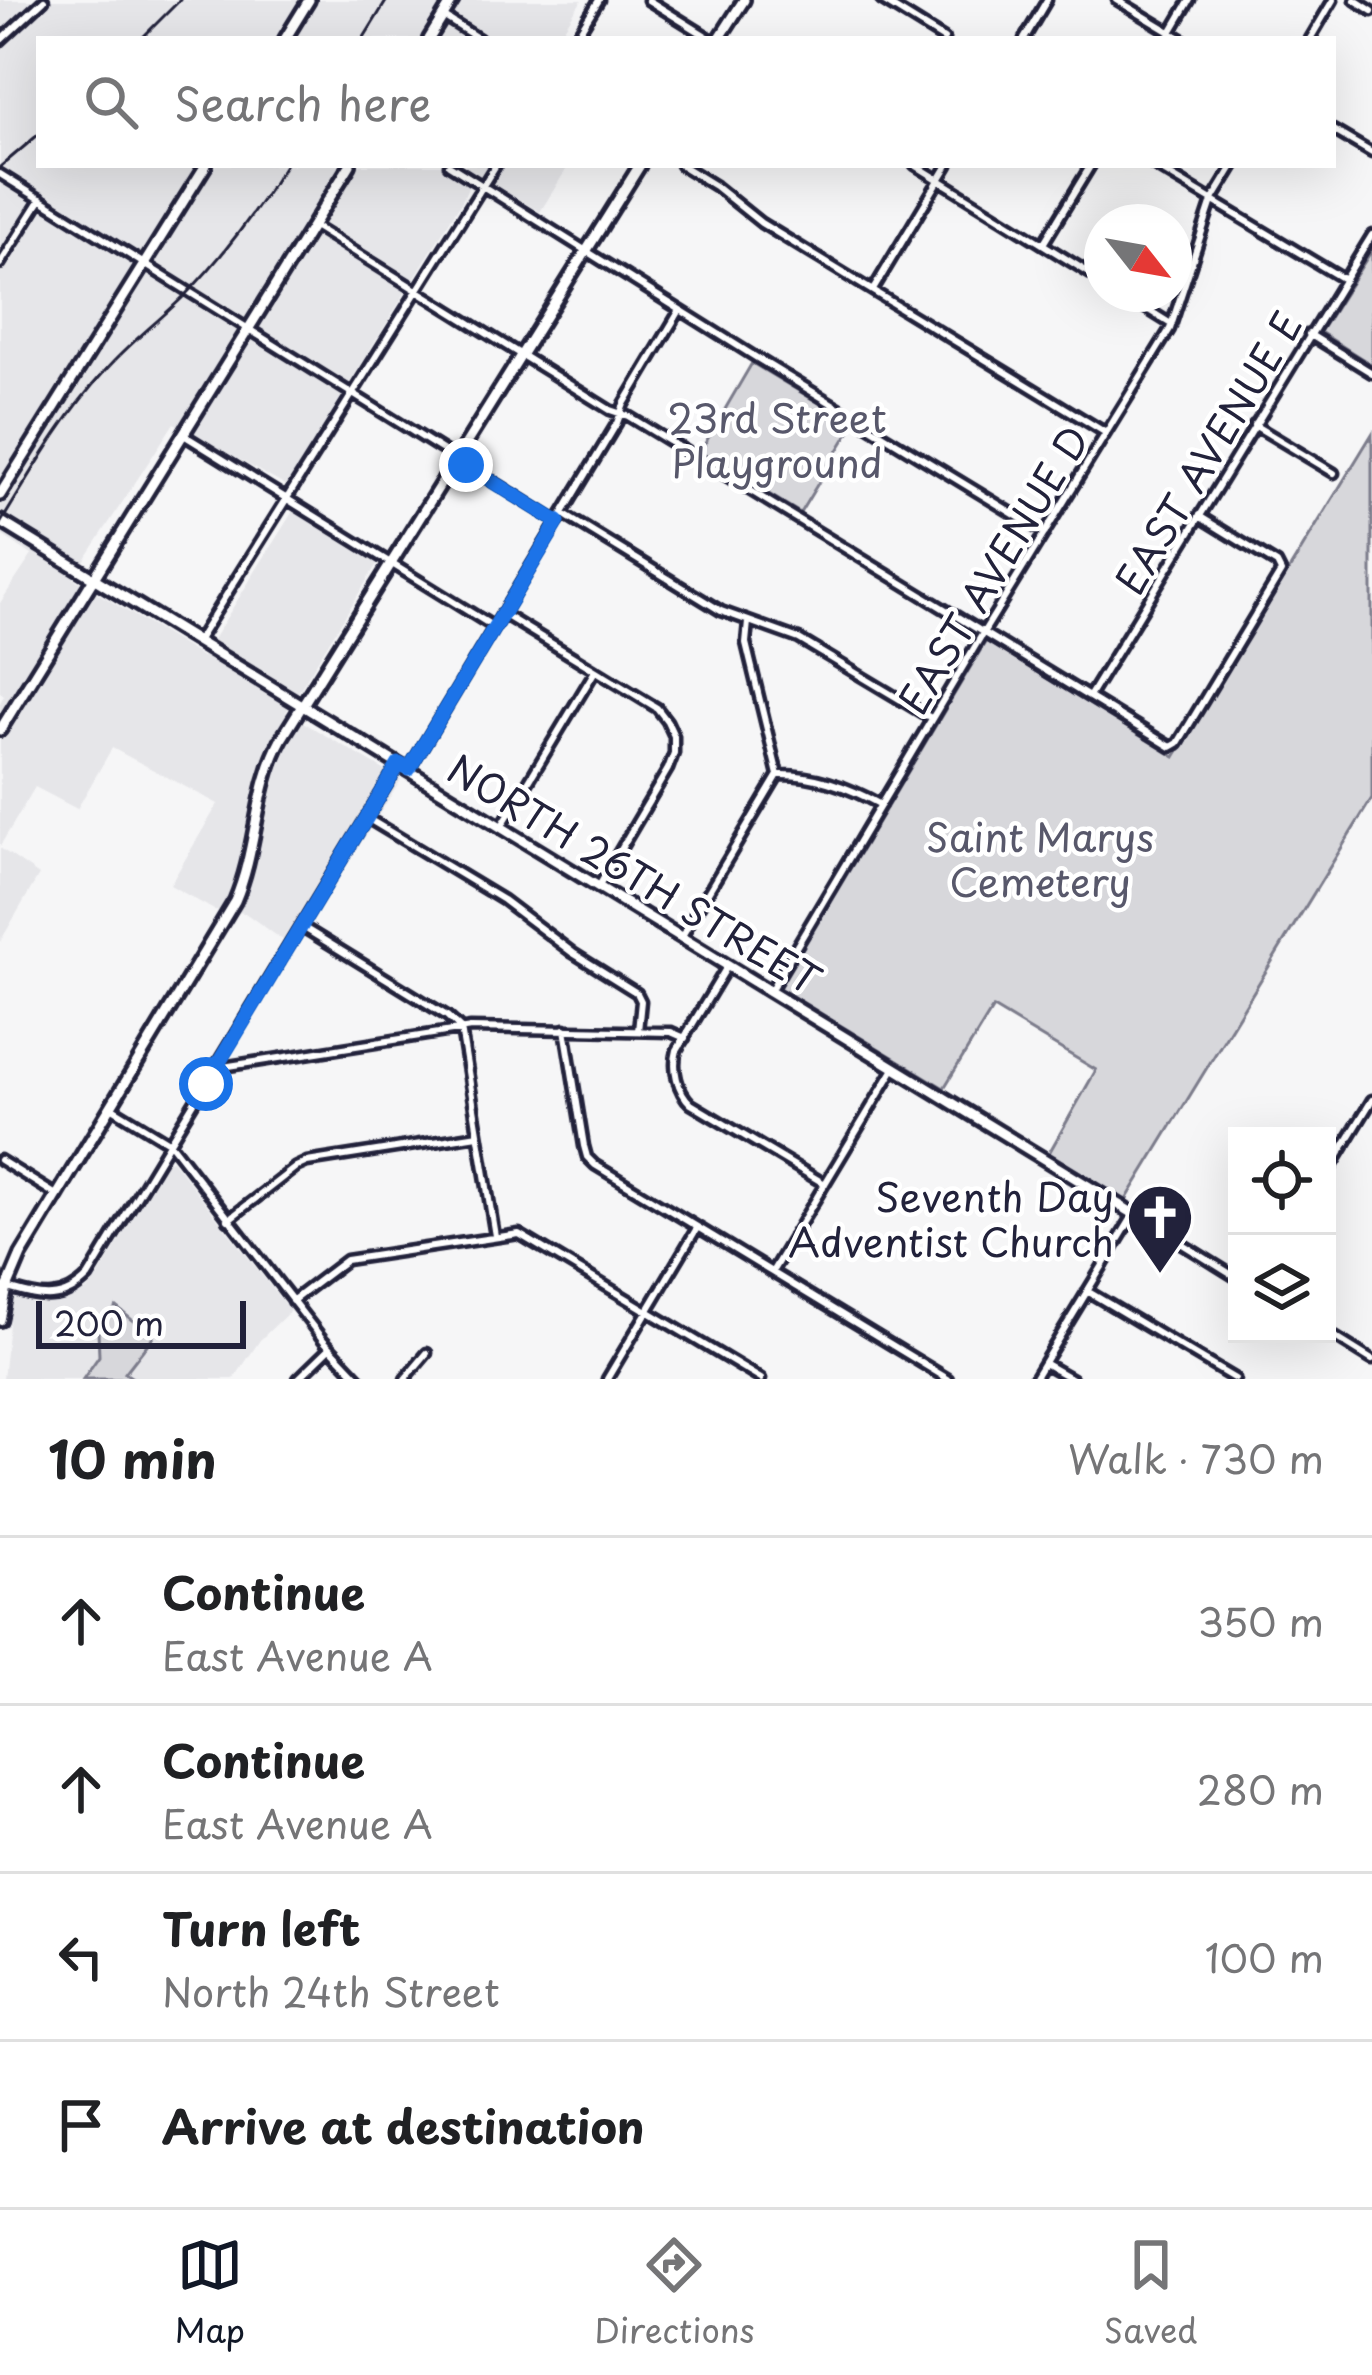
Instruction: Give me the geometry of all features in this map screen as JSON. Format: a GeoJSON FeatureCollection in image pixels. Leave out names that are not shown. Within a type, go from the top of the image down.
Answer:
{"type":"FeatureCollection","features":[{"type":"Feature","properties":{"kind":"street"},"geometry":{"type":"LineString","coordinates":[[0,41],[44,0]]}},
{"type":"Feature","properties":{"kind":"street"},"geometry":{"type":"LineString","coordinates":[[287,36],[309,0]]}},
{"type":"Feature","properties":{"kind":"street"},"geometry":{"type":"LineString","coordinates":[[431,36],[453,0]]}},
{"type":"Feature","properties":{"kind":"street"},"geometry":{"type":"LineString","coordinates":[[577,36],[599,0]]}},
{"type":"Feature","properties":{"kind":"street"},"geometry":{"type":"LineString","coordinates":[[648,0],[710,36]]}},
{"type":"Feature","properties":{"kind":"street"},"geometry":{"type":"LineString","coordinates":[[717,36],[744,0]]}},
{"type":"Feature","properties":{"kind":"street"},"geometry":{"type":"LineString","coordinates":[[881,0],[939,36]]}},
{"type":"Feature","properties":{"kind":"street"},"geometry":{"type":"LineString","coordinates":[[1026,36],[1047,0]]}},
{"type":"Feature","properties":{"kind":"street"},"geometry":{"type":"LineString","coordinates":[[1117,0],[1169,36],[1190,0]]}},
{"type":"Feature","properties":{"kind":"street"},"geometry":{"type":"LineString","coordinates":[[1312,36],[1333,0]]}},
{"type":"Feature","properties":{"kind":"street"},"geometry":{"type":"LineString","coordinates":[[1354,0],[1372,10]]}},
{"type":"Feature","properties":{"kind":"street"},"geometry":{"type":"LineString","coordinates":[[443,16],[474,36]]}},
{"type":"Feature","properties":{"kind":"street"},"geometry":{"type":"LineString","coordinates":[[1336,132],[1372,153]]}},
{"type":"Feature","properties":{"kind":"street"},"geometry":{"type":"LineString","coordinates":[[0,494],[204,168]]}},
{"type":"Feature","properties":{"kind":"street"},"geometry":{"type":"LineString","coordinates":[[0,730],[348,168]]}},
{"type":"Feature","properties":{"kind":"street"},"geometry":{"type":"LineString","coordinates":[[454,168],[1045,533]]}},
{"type":"Feature","properties":{"kind":"street"},"geometry":{"type":"LineString","coordinates":[[197,640],[494,168]]}},
{"type":"Feature","properties":{"kind":"street"},"geometry":{"type":"LineString","coordinates":[[0,1320],[4,1287],[21,1256],[235,901],[249,860],[268,767],[302,704],[638,168]]}},
{"type":"Feature","properties":{"kind":"street"},"geometry":{"type":"LineString","coordinates":[[687,168],[761,224],[1106,434]]}},
{"type":"Feature","properties":{"kind":"street"},"geometry":{"type":"LineString","coordinates":[[920,168],[1084,270]]}},
{"type":"Feature","properties":{"kind":"street"},"geometry":{"type":"LineString","coordinates":[[872,291],[946,168]]}},
{"type":"Feature","properties":{"kind":"street"},"geometry":{"type":"LineString","coordinates":[[1043,244],[1089,168]]}},
{"type":"Feature","properties":{"kind":"street"},"geometry":{"type":"LineString","coordinates":[[1158,168],[1345,280]]}},
{"type":"Feature","properties":{"kind":"street","name":"EAST AVENUE D"},"geometry":{"type":"LineString","coordinates":[[770,991],[1172,324],[1212,201],[1232,168]]}},
{"type":"Feature","properties":{"kind":"street"},"geometry":{"type":"LineString","coordinates":[[0,174],[456,459],[721,610],[806,643],[932,719]]}},
{"type":"Feature","properties":{"kind":"street"},"geometry":{"type":"LineString","coordinates":[[0,264],[41,200]]}},
{"type":"Feature","properties":{"kind":"street"},"geometry":{"type":"LineString","coordinates":[[312,225],[1174,748],[1281,569],[1199,516]]}},
{"type":"Feature","properties":{"kind":"street","name":"EAST AVENUE E"},"geometry":{"type":"LineString","coordinates":[[1088,697],[1372,236]]}},
{"type":"Feature","properties":{"kind":"street"},"geometry":{"type":"LineString","coordinates":[[4,1287],[47,1297],[67,1294],[93,1270],[367,818],[494,628],[680,310]]}},
{"type":"Feature","properties":{"kind":"street"},"geometry":{"type":"LineString","coordinates":[[1152,312],[1172,324]]}},
{"type":"Feature","properties":{"kind":"street"},"geometry":{"type":"LineString","coordinates":[[1309,334],[1372,373]]}},
{"type":"Feature","properties":{"kind":"street"},"geometry":{"type":"LineString","coordinates":[[1254,425],[1334,473]]}},
{"type":"Feature","properties":{"kind":"street"},"geometry":{"type":"LineString","coordinates":[[182,434],[494,628]]}},
{"type":"Feature","properties":{"kind":"street","name":"NORTH 26TH STREET"},"geometry":{"type":"LineString","coordinates":[[0,520],[1228,1271]]}},
{"type":"Feature","properties":{"kind":"street"},"geometry":{"type":"LineString","coordinates":[[502,614],[657,709],[671,728],[672,761],[599,886]]}},
{"type":"Feature","properties":{"kind":"street"},"geometry":{"type":"LineString","coordinates":[[681,937],[778,775],[746,643],[748,622]]}},
{"type":"Feature","properties":{"kind":"street"},"geometry":{"type":"LineString","coordinates":[[501,826],[595,670]]}},
{"type":"Feature","properties":{"kind":"street"},"geometry":{"type":"LineString","coordinates":[[778,775],[842,785],[881,805]]}},
{"type":"Feature","properties":{"kind":"street"},"geometry":{"type":"LineString","coordinates":[[367,818],[509,905],[640,995],[638,1031]]}},
{"type":"Feature","properties":{"kind":"street"},"geometry":{"type":"LineString","coordinates":[[301,926],[461,1029],[495,1236]]}},
{"type":"Feature","properties":{"kind":"street"},"geometry":{"type":"LineString","coordinates":[[728,965],[675,1062],[683,1095],[825,1184]]}},
{"type":"Feature","properties":{"kind":"street"},"geometry":{"type":"LineString","coordinates":[[216,1068],[461,1029],[671,1032],[685,1038]]}},
{"type":"Feature","properties":{"kind":"street"},"geometry":{"type":"LineString","coordinates":[[565,1029],[590,1161],[949,1379]]}},
{"type":"Feature","properties":{"kind":"street"},"geometry":{"type":"LineString","coordinates":[[772,1272],[895,1067]]}},
{"type":"Feature","properties":{"kind":"street"},"geometry":{"type":"LineString","coordinates":[[1336,1159],[1372,1100]]}},
{"type":"Feature","properties":{"kind":"street"},"geometry":{"type":"LineString","coordinates":[[111,1107],[170,1143],[330,1348],[360,1379]]}},
{"type":"Feature","properties":{"kind":"street"},"geometry":{"type":"LineString","coordinates":[[228,1220],[307,1162],[478,1135]]}},
{"type":"Feature","properties":{"kind":"street"},"geometry":{"type":"LineString","coordinates":[[0,1160],[58,1196]]}},
{"type":"Feature","properties":{"kind":"street"},"geometry":{"type":"LineString","coordinates":[[1034,1379],[1134,1214]]}},
{"type":"Feature","properties":{"kind":"street"},"geometry":{"type":"LineString","coordinates":[[607,1379],[698,1228]]}},
{"type":"Feature","properties":{"kind":"street"},"geometry":{"type":"LineString","coordinates":[[292,1300],[346,1260],[512,1234],[525,1237],[761,1379]]}},
{"type":"Feature","properties":{"kind":"street"},"geometry":{"type":"LineString","coordinates":[[1087,1291],[1235,1379]]}},
{"type":"Feature","properties":{"kind":"street"},"geometry":{"type":"LineString","coordinates":[[1336,1338],[1372,1360]]}},
{"type":"Feature","properties":{"kind":"street"},"geometry":{"type":"LineString","coordinates":[[298,1379],[330,1348]]}},
{"type":"Feature","properties":{"kind":"street"},"geometry":{"type":"LineString","coordinates":[[405,1379],[427,1353]]}},
{"type":"Feature","properties":{"kind":"street"},"geometry":{"type":"LineString","coordinates":[[1044,1363],[1072,1379]]}},
{"type":"Feature","properties":{"kind":"shaded area"},"geometry":{"type":"Polygon","coordinates":[[[0,0],[582,0],[559,36],[36,36],[36,168],[567,168],[540,212],[474,172],[462,201],[286,486],[174,423],[73,578],[202,657],[293,511],[377,564],[286,712],[401,780],[294,948],[245,913],[214,910],[170,885],[218,804],[112,748],[77,809],[35,787],[0,846],[0,703],[4,695],[0,692],[0,603],[32,555],[0,534],[0,0]]]}},
{"type":"Feature","properties":{"kind":"shaded area"},"geometry":{"type":"Polygon","coordinates":[[[0,848],[39,875],[0,942],[0,848]]]}},
{"type":"Feature","properties":{"kind":"shaded area"},"geometry":{"type":"Polygon","coordinates":[[[172,1160],[290,1311],[260,1340],[234,1379],[3,1379],[12,1297],[55,1304],[88,1289],[167,1161],[172,1160]]]}},
{"type":"Feature","properties":{"kind":"green space"},"geometry":{"type":"Polygon","coordinates":[[[1372,250],[1372,365],[1320,332],[1372,250]]]}},
{"type":"Feature","properties":{"kind":"green space","name":"23rd Street Playground"},"geometry":{"type":"Polygon","coordinates":[[[752,363],[854,424],[800,513],[700,452],[752,363]]]}},
{"type":"Feature","properties":{"kind":"green space","name":"Saint Marys Cemetery"},"geometry":{"type":"Polygon","coordinates":[[[1372,434],[1372,798],[1126,1200],[1049,1153],[1096,1070],[993,1008],[944,1088],[779,988],[986,641],[1175,757],[1372,434]]]}},
{"type":"Feature","properties":{"kind":"green space"},"geometry":{"type":"Polygon","coordinates":[[[116,1307],[153,1337],[125,1373],[134,1379],[83,1379],[99,1356],[98,1330],[116,1307]]]}},
{"type":"Feature","properties":{"kind":"railway"},"geometry":{"type":"LineString","coordinates":[[144,36],[180,0]]}},
{"type":"Feature","properties":{"kind":"railway"},"geometry":{"type":"LineString","coordinates":[[365,36],[387,0]]}},
{"type":"Feature","properties":{"kind":"railway"},"geometry":{"type":"LineString","coordinates":[[0,167],[36,137]]}},
{"type":"Feature","properties":{"kind":"railway"},"geometry":{"type":"LineString","coordinates":[[0,524],[89,389],[212,265],[283,168]]}},
{"type":"Feature","properties":{"kind":"place","name":"Seventh Day Adventist Church"},"geometry":{"type":"Point","coordinates":[1160,1276]}},
{"type":"Feature","properties":{"kind":"route"},"geometry":{"type":"LineString","coordinates":[[206,1084],[399,764],[409,769],[558,522],[466,465]]}}]}
